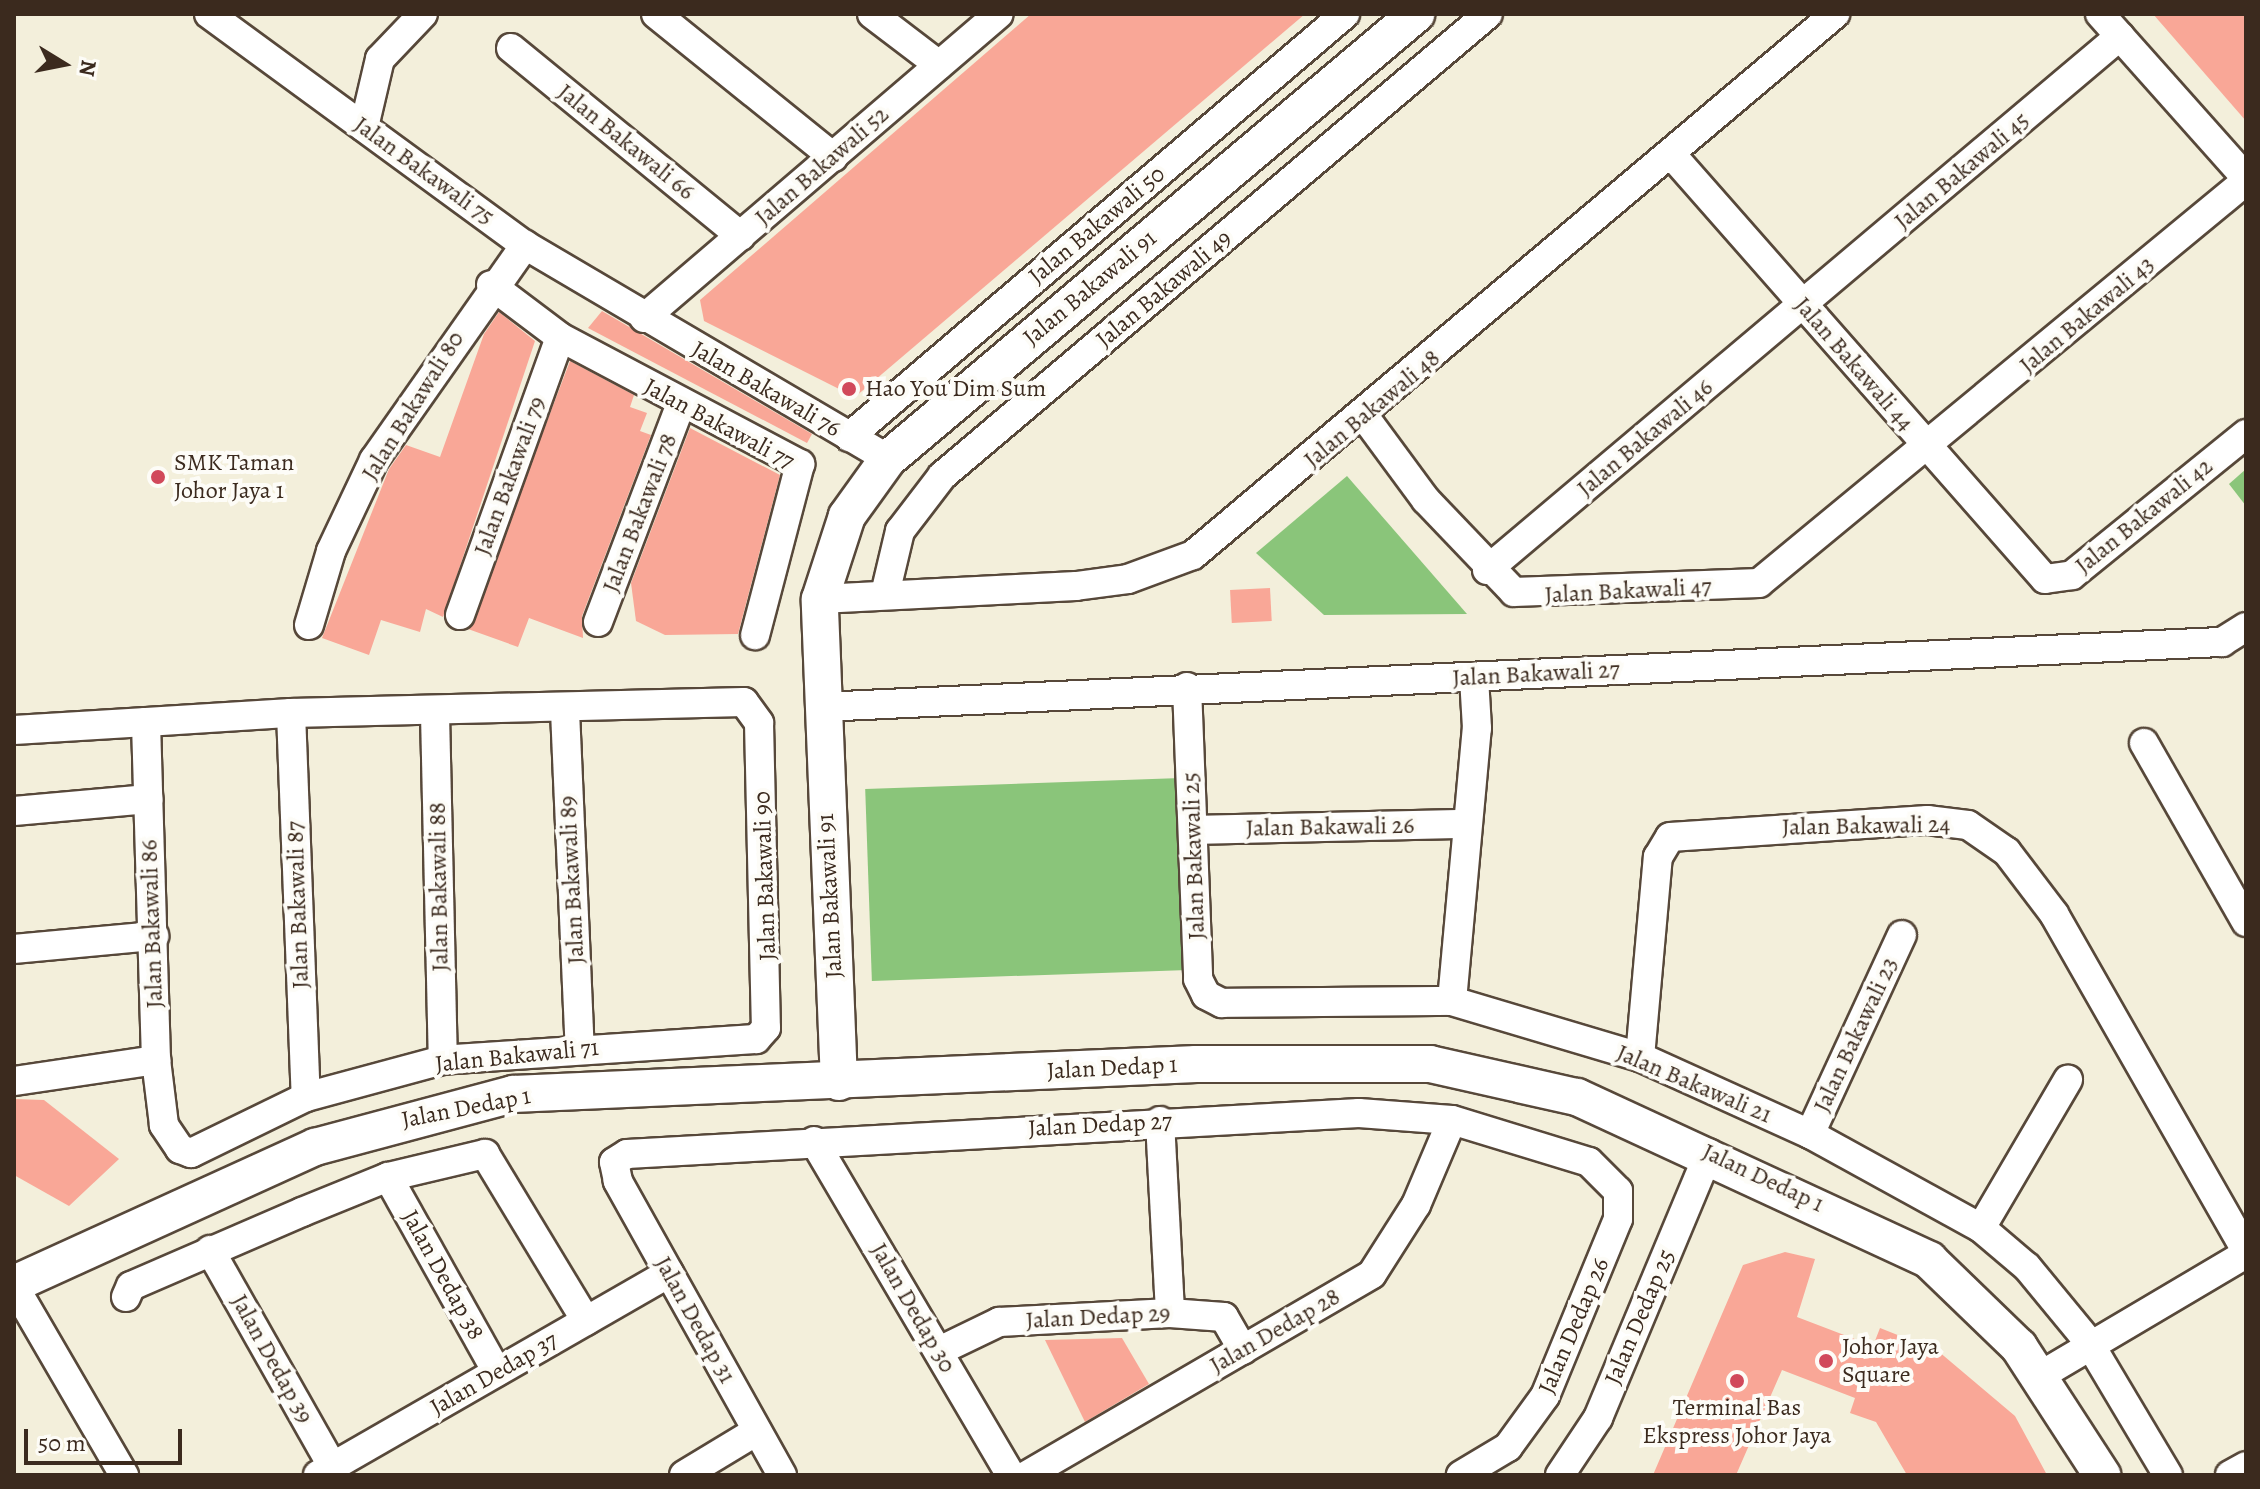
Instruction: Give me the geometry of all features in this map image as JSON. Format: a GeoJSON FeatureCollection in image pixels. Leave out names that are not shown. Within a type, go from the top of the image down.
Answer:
{"type":"FeatureCollection","features":[{"type":"Feature","properties":{"kind":"main road","name":"Jalan Bakawali 91"},"geometry":{"type":"LineString","coordinates":[[839,1082],[821,707],[820,599],[841,527],[888,459],[1416,14]]}},
{"type":"Feature","properties":{"kind":"main road","name":"Jalan Dedap 1"},"geometry":{"type":"LineString","coordinates":[[14,1285],[315,1147],[422,1112],[513,1094],[1196,1064],[1430,1064],[1577,1097],[1709,1153],[1929,1260],[1999,1324],[2102,1475]]}},
{"type":"Feature","properties":{"kind":"street","name":"Jalan Bakawali 75"},"geometry":{"type":"LineString","coordinates":[[209,14],[525,245],[644,318]]}},
{"type":"Feature","properties":{"kind":"street"},"geometry":{"type":"LineString","coordinates":[[364,127],[380,59],[423,14]]}},
{"type":"Feature","properties":{"kind":"street"},"geometry":{"type":"LineString","coordinates":[[656,14],[833,157]]}},
{"type":"Feature","properties":{"kind":"street"},"geometry":{"type":"LineString","coordinates":[[872,14],[939,65]]}},
{"type":"Feature","properties":{"kind":"street","name":"Jalan Bakawali 52"},"geometry":{"type":"LineString","coordinates":[[644,318],[999,14]]}},
{"type":"Feature","properties":{"kind":"street","name":"Jalan Bakawali 50"},"geometry":{"type":"LineString","coordinates":[[849,437],[1345,14]]}},
{"type":"Feature","properties":{"kind":"street","name":"Jalan Bakawali 49"},"geometry":{"type":"LineString","coordinates":[[885,594],[900,531],[942,476],[1488,14]]}},
{"type":"Feature","properties":{"kind":"street","name":"Jalan Bakawali 48"},"geometry":{"type":"LineString","coordinates":[[820,599],[1076,586],[1159,570],[1224,535],[1835,14]]}},
{"type":"Feature","properties":{"kind":"street"},"geometry":{"type":"LineString","coordinates":[[2100,14],[2246,180]]}},
{"type":"Feature","properties":{"kind":"street","name":"Jalan Bakawali 45"},"geometry":{"type":"LineString","coordinates":[[1803,306],[2120,36]]}},
{"type":"Feature","properties":{"kind":"street","name":"Jalan Bakawali 66"},"geometry":{"type":"LineString","coordinates":[[511,48],[741,236]]}},
{"type":"Feature","properties":{"kind":"street","name":"Jalan Bakawali 44"},"geometry":{"type":"LineString","coordinates":[[1671,154],[2037,574]]}},
{"type":"Feature","properties":{"kind":"street","name":"Jalan Bakawali 43"},"geometry":{"type":"LineString","coordinates":[[1928,449],[2246,180]]}},
{"type":"Feature","properties":{"kind":"street","name":"Jalan Bakawali 80"},"geometry":{"type":"LineString","coordinates":[[309,625],[331,551],[374,460],[491,285],[525,245]]}},
{"type":"Feature","properties":{"kind":"street","name":"Jalan Bakawali 77"},"geometry":{"type":"LineString","coordinates":[[491,285],[560,337],[681,404],[795,460],[802,470],[755,635]]}},
{"type":"Feature","properties":{"kind":"street","name":"Jalan Bakawali 46"},"geometry":{"type":"LineString","coordinates":[[1487,570],[1803,306]]}},
{"type":"Feature","properties":{"kind":"street","name":"Jalan Bakawali 76"},"geometry":{"type":"LineString","coordinates":[[644,318],[888,459]]}},
{"type":"Feature","properties":{"kind":"street","name":"Jalan Bakawali 79"},"geometry":{"type":"LineString","coordinates":[[460,615],[560,337]]}},
{"type":"Feature","properties":{"kind":"street","name":"Jalan Bakawali 78"},"geometry":{"type":"LineString","coordinates":[[598,622],[681,404]]}},
{"type":"Feature","properties":{"kind":"street","name":"Jalan Bakawali 47"},"geometry":{"type":"LineString","coordinates":[[1364,416],[1487,570],[1528,596],[1759,583],[1928,449]]}},
{"type":"Feature","properties":{"kind":"street","name":"Jalan Bakawali 42"},"geometry":{"type":"LineString","coordinates":[[2037,574],[2054,581],[2072,575],[2246,434]]}},
{"type":"Feature","properties":{"kind":"street","name":"Jalan Bakawali 27"},"geometry":{"type":"LineString","coordinates":[[821,707],[1187,687],[1474,677],[2222,642],[2245,630]]}},
{"type":"Feature","properties":{"kind":"street"},"geometry":{"type":"LineString","coordinates":[[1452,1001],[1477,728],[1474,677]]}},
{"type":"Feature","properties":{"kind":"street","name":"Jalan Bakawali 25"},"geometry":{"type":"LineString","coordinates":[[1187,687],[1198,979],[1206,995],[1231,1003]]}},
{"type":"Feature","properties":{"kind":"street","name":"Jalan Bakawali 90"},"geometry":{"type":"LineString","coordinates":[[565,711],[744,702],[755,710],[771,1012],[756,1039]]}},
{"type":"Feature","properties":{"kind":"street"},"geometry":{"type":"LineString","coordinates":[[14,730],[291,713],[565,711]]}},
{"type":"Feature","properties":{"kind":"street","name":"Jalan Bakawali 89"},"geometry":{"type":"LineString","coordinates":[[565,711],[580,1048]]}},
{"type":"Feature","properties":{"kind":"street","name":"Jalan Bakawali 87"},"geometry":{"type":"LineString","coordinates":[[291,713],[306,1097]]}},
{"type":"Feature","properties":{"kind":"street","name":"Jalan Bakawali 88"},"geometry":{"type":"LineString","coordinates":[[435,714],[443,1060]]}},
{"type":"Feature","properties":{"kind":"street","name":"Jalan Bakawali 86"},"geometry":{"type":"LineString","coordinates":[[146,722],[156,1060],[164,1125]]}},
{"type":"Feature","properties":{"kind":"street"},"geometry":{"type":"LineString","coordinates":[[2144,743],[2246,922]]}},
{"type":"Feature","properties":{"kind":"street"},"geometry":{"type":"LineString","coordinates":[[14,811],[148,799]]}},
{"type":"Feature","properties":{"kind":"street","name":"Jalan Bakawali 24"},"geometry":{"type":"LineString","coordinates":[[1640,1057],[1658,857],[1670,837],[1927,820],[1968,825],[2007,852],[2054,914],[2246,1252]]}},
{"type":"Feature","properties":{"kind":"street","name":"Jalan Bakawali 26"},"geometry":{"type":"LineString","coordinates":[[1194,830],[1466,824]]}},
{"type":"Feature","properties":{"kind":"street","name":"Jalan Bakawali 23"},"geometry":{"type":"LineString","coordinates":[[1810,1134],[1902,935]]}},
{"type":"Feature","properties":{"kind":"street"},"geometry":{"type":"LineString","coordinates":[[14,949],[154,936]]}},
{"type":"Feature","properties":{"kind":"street","name":"Jalan Bakawali 21"},"geometry":{"type":"LineString","coordinates":[[1231,1003],[1452,1001],[1640,1057],[1810,1134],[1981,1228],[2027,1267],[2088,1341],[2168,1475]]}},
{"type":"Feature","properties":{"kind":"street","name":"Jalan Bakawali 71"},"geometry":{"type":"LineString","coordinates":[[164,1125],[180,1149],[191,1153],[306,1097],[443,1060],[580,1048],[756,1039]]}},
{"type":"Feature","properties":{"kind":"street"},"geometry":{"type":"LineString","coordinates":[[14,1081],[156,1060]]}},
{"type":"Feature","properties":{"kind":"street"},"geometry":{"type":"LineString","coordinates":[[1981,1228],[2068,1080]]}},
{"type":"Feature","properties":{"kind":"street","name":"Jalan Dedap 27"},"geometry":{"type":"LineString","coordinates":[[614,1162],[627,1154],[814,1141],[1359,1113],[1452,1120],[1582,1160]]}},
{"type":"Feature","properties":{"kind":"street","name":"Jalan Dedap 28"},"geometry":{"type":"LineString","coordinates":[[1027,1475],[1382,1265],[1452,1120]]}},
{"type":"Feature","properties":{"kind":"street"},"geometry":{"type":"LineString","coordinates":[[1160,1121],[1170,1313]]}},
{"type":"Feature","properties":{"kind":"street","name":"Jalan Dedap 30"},"geometry":{"type":"LineString","coordinates":[[814,1141],[1011,1475]]}},
{"type":"Feature","properties":{"kind":"street","name":"Jalan Dedap 25"},"geometry":{"type":"LineString","coordinates":[[1570,1471],[1598,1418],[1709,1153]]}},
{"type":"Feature","properties":{"kind":"street"},"geometry":{"type":"LineString","coordinates":[[126,1297],[131,1286],[388,1177],[485,1154],[586,1321]]}},
{"type":"Feature","properties":{"kind":"street","name":"Jalan Dedap 26"},"geometry":{"type":"LineString","coordinates":[[1461,1475],[1508,1447],[1543,1401],[1600,1268],[1618,1219],[1618,1191],[1602,1169],[1582,1160]]}},
{"type":"Feature","properties":{"kind":"street","name":"Jalan Dedap 31"},"geometry":{"type":"LineString","coordinates":[[614,1162],[669,1273],[782,1475]]}},
{"type":"Feature","properties":{"kind":"street","name":"Jalan Dedap 38"},"geometry":{"type":"LineString","coordinates":[[388,1177],[497,1372]]}},
{"type":"Feature","properties":{"kind":"street","name":"Jalan Dedap 39"},"geometry":{"type":"LineString","coordinates":[[210,1250],[326,1471]]}},
{"type":"Feature","properties":{"kind":"street"},"geometry":{"type":"LineString","coordinates":[[2038,1377],[2088,1341],[2246,1252]]}},
{"type":"Feature","properties":{"kind":"street","name":"Jalan Dedap 37"},"geometry":{"type":"LineString","coordinates":[[326,1471],[669,1273]]}},
{"type":"Feature","properties":{"kind":"street"},"geometry":{"type":"LineString","coordinates":[[14,1285],[124,1475]]}},
{"type":"Feature","properties":{"kind":"street","name":"Jalan Dedap 29"},"geometry":{"type":"LineString","coordinates":[[939,1351],[999,1322],[1170,1313],[1224,1317],[1243,1350]]}},
{"type":"Feature","properties":{"kind":"street"},"geometry":{"type":"LineString","coordinates":[[684,1475],[757,1431]]}},
{"type":"Feature","properties":{"kind":"street"},"geometry":{"type":"LineString","coordinates":[[2230,1475],[2246,1466]]}},
{"type":"Feature","properties":{"kind":"green space"},"geometry":{"type":"Polygon","coordinates":[[[2246,469],[2246,506],[2229,484],[2246,469]]]}},
{"type":"Feature","properties":{"kind":"green space"},"geometry":{"type":"Polygon","coordinates":[[[1347,476],[1467,614],[1324,615],[1256,553],[1347,476]]]}},
{"type":"Feature","properties":{"kind":"green space"},"geometry":{"type":"Polygon","coordinates":[[[1181,778],[1188,970],[872,981],[865,789],[1181,778]]]}},
{"type":"Feature","properties":{"kind":"building"},"geometry":{"type":"Polygon","coordinates":[[[1031,14],[1305,14],[855,397],[704,321],[700,300],[1031,14]]]}},
{"type":"Feature","properties":{"kind":"building"},"geometry":{"type":"Polygon","coordinates":[[[2153,14],[2246,14],[2246,121],[2153,14]]]}},
{"type":"Feature","properties":{"kind":"building"},"geometry":{"type":"Polygon","coordinates":[[[602,311],[812,434],[807,443],[588,328],[602,311]]]}},
{"type":"Feature","properties":{"kind":"building"},"geometry":{"type":"Polygon","coordinates":[[[499,312],[535,341],[443,617],[426,609],[420,632],[381,620],[369,655],[322,638],[389,469],[406,445],[440,457],[484,334],[499,312]]]}},
{"type":"Feature","properties":{"kind":"building"},"geometry":{"type":"Polygon","coordinates":[[[570,361],[634,395],[630,407],[647,413],[640,431],[651,435],[582,616],[583,638],[529,618],[518,647],[468,629],[570,361]]]}},
{"type":"Feature","properties":{"kind":"building"},"geometry":{"type":"Polygon","coordinates":[[[690,428],[780,475],[738,634],[665,635],[636,621],[631,583],[690,428]]]}},
{"type":"Feature","properties":{"kind":"building"},"geometry":{"type":"Polygon","coordinates":[[[1270,588],[1272,621],[1232,623],[1230,590],[1270,588]]]}},
{"type":"Feature","properties":{"kind":"building"},"geometry":{"type":"Polygon","coordinates":[[[14,1099],[44,1100],[119,1159],[69,1206],[14,1175],[14,1099]]]}},
{"type":"Feature","properties":{"kind":"building","name":"Johor Jaya Square"},"geometry":{"type":"Polygon","coordinates":[[[1785,1252],[1815,1259],[1797,1317],[1873,1346],[1880,1328],[1938,1351],[2015,1416],[2047,1475],[1907,1475],[1876,1422],[1850,1413],[1855,1398],[1782,1370],[1736,1475],[1653,1475],[1743,1265],[1785,1252]]]}},
{"type":"Feature","properties":{"kind":"building"},"geometry":{"type":"Polygon","coordinates":[[[1122,1338],[1149,1384],[1085,1422],[1045,1340],[1122,1338]]]}},
{"type":"Feature","properties":{"kind":"place","name":"Hao You Dim Sum"},"geometry":{"type":"Point","coordinates":[849,389]}},
{"type":"Feature","properties":{"kind":"place","name":"SMK Taman Johor Jaya 1"},"geometry":{"type":"Point","coordinates":[158,477]}},
{"type":"Feature","properties":{"kind":"place","name":"Johor Jaya Square"},"geometry":{"type":"Point","coordinates":[1826,1361]}},
{"type":"Feature","properties":{"kind":"place","name":"Terminal Bas Ekspress Johor Jaya"},"geometry":{"type":"Point","coordinates":[1737,1381]}}]}
